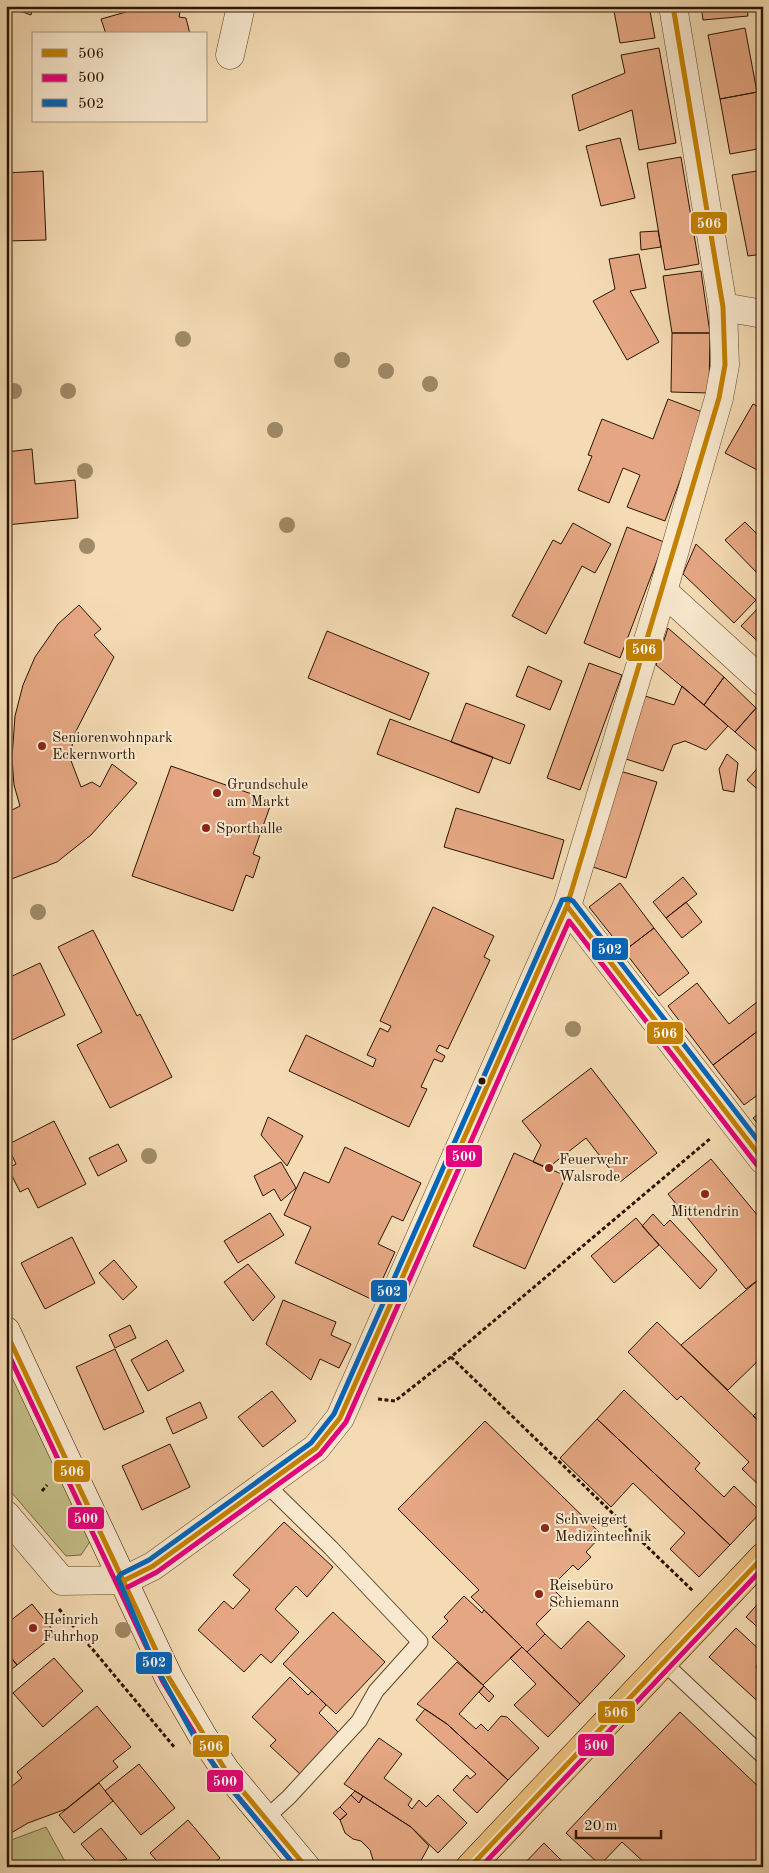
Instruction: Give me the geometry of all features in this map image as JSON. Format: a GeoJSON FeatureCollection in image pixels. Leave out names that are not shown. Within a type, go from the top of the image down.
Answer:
{"type":"FeatureCollection","features":[{"type":"Feature","properties":{"kind":"main road"},"geometry":{"type":"LineString","coordinates":[[470,1867],[763,1557]]}},
{"type":"Feature","properties":{"kind":"street"},"geometry":{"type":"LineString","coordinates":[[230,55],[241,6]]}},
{"type":"Feature","properties":{"kind":"street"},"geometry":{"type":"LineString","coordinates":[[6,1514],[62,1581],[125,1580],[153,1566],[316,1448],[340,1418],[567,906],[663,591],[719,398],[725,365],[724,307],[673,6]]}},
{"type":"Feature","properties":{"kind":"street"},"geometry":{"type":"LineString","coordinates":[[724,307],[763,314]]}},
{"type":"Feature","properties":{"kind":"street"},"geometry":{"type":"LineString","coordinates":[[663,591],[763,682]]}},
{"type":"Feature","properties":{"kind":"street"},"geometry":{"type":"LineString","coordinates":[[567,906],[763,1160]]}},
{"type":"Feature","properties":{"kind":"street"},"geometry":{"type":"LineString","coordinates":[[6,1331],[125,1580],[169,1678],[202,1735],[226,1770],[306,1867]]}},
{"type":"Feature","properties":{"kind":"lane"},"geometry":{"type":"LineString","coordinates":[[266,1484],[331,1548],[420,1642],[376,1691],[359,1721],[289,1797],[266,1818]]}},
{"type":"Feature","properties":{"kind":"lane"},"geometry":{"type":"LineString","coordinates":[[663,1662],[763,1756]]}},
{"type":"Feature","properties":{"kind":"path"},"geometry":{"type":"LineString","coordinates":[[350,1395],[395,1401],[451,1357],[732,1120]]}},
{"type":"Feature","properties":{"kind":"path"},"geometry":{"type":"LineString","coordinates":[[451,1357],[694,1592]]}},
{"type":"Feature","properties":{"kind":"path"},"geometry":{"type":"LineString","coordinates":[[54,1571],[51,1599],[176,1749]]}},
{"type":"Feature","properties":{"kind":"shaded area"},"geometry":{"type":"Polygon","coordinates":[[[6,1362],[91,1540],[81,1555],[66,1556],[6,1486],[6,1362]]]}},
{"type":"Feature","properties":{"kind":"shaded area"},"geometry":{"type":"Polygon","coordinates":[[[46,1827],[68,1867],[6,1867],[6,1842],[46,1827]]]}},
{"type":"Feature","properties":{"kind":"building"},"geometry":{"type":"Polygon","coordinates":[[[6,6],[33,6],[31,15],[6,6]]]}},
{"type":"Feature","properties":{"kind":"building"},"geometry":{"type":"Polygon","coordinates":[[[133,6],[181,6],[179,17],[186,18],[190,32],[105,32],[101,19],[133,10],[133,6]]]}},
{"type":"Feature","properties":{"kind":"building"},"geometry":{"type":"Polygon","coordinates":[[[613,6],[649,6],[655,38],[620,43],[613,6]]]}},
{"type":"Feature","properties":{"kind":"building"},"geometry":{"type":"Polygon","coordinates":[[[701,6],[747,6],[748,16],[703,20],[701,6]]]}},
{"type":"Feature","properties":{"kind":"building"},"geometry":{"type":"Polygon","coordinates":[[[745,28],[757,92],[720,99],[708,35],[745,28]]]}},
{"type":"Feature","properties":{"kind":"building"},"geometry":{"type":"Polygon","coordinates":[[[659,48],[676,143],[639,150],[632,110],[579,131],[572,95],[625,73],[621,55],[659,48]]]}},
{"type":"Feature","properties":{"kind":"building"},"geometry":{"type":"Polygon","coordinates":[[[763,91],[763,148],[730,154],[720,99],[763,91]]]}},
{"type":"Feature","properties":{"kind":"building"},"geometry":{"type":"Polygon","coordinates":[[[620,138],[635,198],[601,206],[586,146],[620,138]]]}},
{"type":"Feature","properties":{"kind":"building"},"geometry":{"type":"Polygon","coordinates":[[[681,157],[699,264],[665,270],[647,163],[681,157]]]}},
{"type":"Feature","properties":{"kind":"building"},"geometry":{"type":"Polygon","coordinates":[[[763,170],[763,254],[748,256],[732,175],[763,170]]]}},
{"type":"Feature","properties":{"kind":"building"},"geometry":{"type":"Polygon","coordinates":[[[43,171],[46,240],[6,241],[6,173],[43,171]]]}},
{"type":"Feature","properties":{"kind":"building"},"geometry":{"type":"Polygon","coordinates":[[[658,231],[661,247],[641,250],[640,232],[658,231]]]}},
{"type":"Feature","properties":{"kind":"building"},"geometry":{"type":"Polygon","coordinates":[[[639,254],[646,288],[630,291],[659,342],[627,360],[593,301],[615,289],[609,259],[639,254]]]}},
{"type":"Feature","properties":{"kind":"building"},"geometry":{"type":"Polygon","coordinates":[[[701,271],[710,333],[672,333],[663,276],[701,271]]]}},
{"type":"Feature","properties":{"kind":"building"},"geometry":{"type":"Polygon","coordinates":[[[672,333],[710,333],[709,393],[671,392],[672,333]]]}},
{"type":"Feature","properties":{"kind":"building"},"geometry":{"type":"Polygon","coordinates":[[[668,399],[705,413],[665,521],[627,507],[640,475],[623,468],[609,503],[578,490],[592,456],[588,455],[602,419],[653,439],[668,399]]]}},
{"type":"Feature","properties":{"kind":"building"},"geometry":{"type":"Polygon","coordinates":[[[753,404],[763,409],[763,473],[725,453],[753,404]]]}},
{"type":"Feature","properties":{"kind":"building"},"geometry":{"type":"Polygon","coordinates":[[[32,449],[35,484],[75,480],[78,518],[6,525],[6,452],[32,449]]]}},
{"type":"Feature","properties":{"kind":"building"},"geometry":{"type":"Polygon","coordinates":[[[745,522],[763,540],[763,573],[760,576],[725,540],[745,522]]]}},
{"type":"Feature","properties":{"kind":"building"},"geometry":{"type":"Polygon","coordinates":[[[573,523],[611,544],[595,573],[582,566],[546,634],[512,616],[553,540],[561,544],[573,523]]]}},
{"type":"Feature","properties":{"kind":"building"},"geometry":{"type":"Polygon","coordinates":[[[627,527],[664,542],[620,658],[584,643],[627,527]]]}},
{"type":"Feature","properties":{"kind":"building"},"geometry":{"type":"Polygon","coordinates":[[[696,544],[756,600],[734,623],[683,574],[696,544]]]}},
{"type":"Feature","properties":{"kind":"building","name":"Seniorenwohnpark Eckernworth"},"geometry":{"type":"Polygon","coordinates":[[[79,605],[101,629],[94,635],[114,657],[74,735],[70,758],[81,787],[92,782],[100,787],[112,764],[137,783],[91,835],[57,862],[6,881],[6,813],[20,806],[14,785],[12,758],[15,716],[23,685],[35,657],[58,624],[79,605]]]}},
{"type":"Feature","properties":{"kind":"building"},"geometry":{"type":"Polygon","coordinates":[[[761,605],[763,607],[763,646],[741,626],[761,605]]]}},
{"type":"Feature","properties":{"kind":"building"},"geometry":{"type":"Polygon","coordinates":[[[668,628],[724,677],[704,705],[656,665],[668,628]]]}},
{"type":"Feature","properties":{"kind":"building"},"geometry":{"type":"Polygon","coordinates":[[[327,631],[429,673],[410,720],[308,678],[327,631]]]}},
{"type":"Feature","properties":{"kind":"building"},"geometry":{"type":"Polygon","coordinates":[[[589,663],[622,675],[580,790],[547,778],[589,663]]]}},
{"type":"Feature","properties":{"kind":"building"},"geometry":{"type":"Polygon","coordinates":[[[528,666],[562,681],[550,710],[516,696],[528,666]]]}},
{"type":"Feature","properties":{"kind":"building"},"geometry":{"type":"Polygon","coordinates":[[[724,677],[756,708],[735,732],[704,705],[724,677]]]}},
{"type":"Feature","properties":{"kind":"building"},"geometry":{"type":"Polygon","coordinates":[[[682,686],[728,726],[706,750],[685,741],[673,745],[663,771],[623,758],[645,696],[674,705],[682,686]]]}},
{"type":"Feature","properties":{"kind":"building"},"geometry":{"type":"Polygon","coordinates":[[[466,703],[525,725],[510,764],[451,742],[466,703]]]}},
{"type":"Feature","properties":{"kind":"building"},"geometry":{"type":"Polygon","coordinates":[[[756,708],[763,713],[763,756],[735,732],[756,708]]]}},
{"type":"Feature","properties":{"kind":"building"},"geometry":{"type":"Polygon","coordinates":[[[390,719],[493,757],[479,793],[377,754],[390,719]]]}},
{"type":"Feature","properties":{"kind":"building"},"geometry":{"type":"Polygon","coordinates":[[[727,754],[738,763],[734,792],[723,790],[719,769],[727,754]]]}},
{"type":"Feature","properties":{"kind":"building"},"geometry":{"type":"Polygon","coordinates":[[[763,762],[763,794],[747,780],[763,762]]]}},
{"type":"Feature","properties":{"kind":"building","name":"Sporthalle"},"geometry":{"type":"Polygon","coordinates":[[[171,766],[272,801],[253,854],[260,857],[253,878],[246,875],[233,911],[132,876],[171,766]]]}},
{"type":"Feature","properties":{"kind":"building"},"geometry":{"type":"Polygon","coordinates":[[[620,771],[657,782],[626,878],[590,866],[620,771]]]}},
{"type":"Feature","properties":{"kind":"building"},"geometry":{"type":"Polygon","coordinates":[[[456,808],[564,840],[553,879],[444,847],[456,808]]]}},
{"type":"Feature","properties":{"kind":"building"},"geometry":{"type":"Polygon","coordinates":[[[683,877],[697,894],[666,918],[653,902],[683,877]]]}},
{"type":"Feature","properties":{"kind":"building"},"geometry":{"type":"Polygon","coordinates":[[[620,883],[654,928],[624,951],[589,907],[620,883]]]}},
{"type":"Feature","properties":{"kind":"building"},"geometry":{"type":"Polygon","coordinates":[[[686,902],[702,922],[682,938],[666,918],[686,902]]]}},
{"type":"Feature","properties":{"kind":"building"},"geometry":{"type":"Polygon","coordinates":[[[433,907],[494,936],[484,957],[490,960],[448,1049],[439,1045],[436,1051],[445,1056],[442,1062],[434,1059],[421,1087],[427,1089],[409,1127],[289,1071],[306,1035],[373,1067],[376,1059],[367,1055],[380,1028],[388,1032],[391,1026],[380,1021],[433,907]]]}},
{"type":"Feature","properties":{"kind":"building"},"geometry":{"type":"Polygon","coordinates":[[[654,928],[689,973],[659,996],[624,951],[654,928]]]}},
{"type":"Feature","properties":{"kind":"building"},"geometry":{"type":"Polygon","coordinates":[[[93,930],[137,1016],[140,1014],[172,1077],[110,1108],[77,1045],[102,1032],[58,947],[93,930]]]}},
{"type":"Feature","properties":{"kind":"building"},"geometry":{"type":"Polygon","coordinates":[[[40,963],[65,1015],[6,1043],[6,979],[40,963]]]}},
{"type":"Feature","properties":{"kind":"building"},"geometry":{"type":"Polygon","coordinates":[[[697,983],[729,1024],[757,1002],[763,1009],[763,1027],[713,1065],[668,1006],[697,983]]]}},
{"type":"Feature","properties":{"kind":"building"},"geometry":{"type":"Polygon","coordinates":[[[763,1027],[763,1052],[761,1053],[763,1056],[763,1091],[744,1105],[713,1065],[763,1027]]]}},
{"type":"Feature","properties":{"kind":"building"},"geometry":{"type":"Polygon","coordinates":[[[591,1068],[657,1153],[620,1182],[586,1138],[554,1163],[551,1170],[533,1162],[541,1145],[522,1121],[591,1068]]]}},
{"type":"Feature","properties":{"kind":"building"},"geometry":{"type":"Polygon","coordinates":[[[763,1111],[763,1130],[753,1118],[763,1111]]]}},
{"type":"Feature","properties":{"kind":"building"},"geometry":{"type":"Polygon","coordinates":[[[268,1117],[303,1136],[287,1166],[261,1135],[268,1117]]]}},
{"type":"Feature","properties":{"kind":"building"},"geometry":{"type":"Polygon","coordinates":[[[54,1121],[86,1184],[38,1208],[28,1188],[20,1192],[8,1168],[16,1164],[7,1145],[54,1121]]]}},
{"type":"Feature","properties":{"kind":"building"},"geometry":{"type":"Polygon","coordinates":[[[118,1144],[127,1161],[98,1176],[89,1158],[118,1144]]]}},
{"type":"Feature","properties":{"kind":"building"},"geometry":{"type":"Polygon","coordinates":[[[345,1147],[421,1183],[403,1221],[392,1216],[378,1244],[395,1252],[373,1300],[295,1263],[311,1227],[284,1215],[304,1172],[329,1183],[345,1147]]]}},
{"type":"Feature","properties":{"kind":"building"},"geometry":{"type":"Polygon","coordinates":[[[514,1153],[566,1176],[525,1269],[473,1246],[514,1153]]]}},
{"type":"Feature","properties":{"kind":"building"},"geometry":{"type":"Polygon","coordinates":[[[711,1159],[763,1222],[763,1276],[746,1289],[668,1194],[711,1159]]]}},
{"type":"Feature","properties":{"kind":"building"},"geometry":{"type":"Polygon","coordinates":[[[281,1162],[296,1188],[281,1201],[274,1189],[263,1196],[254,1176],[281,1162]]]}},
{"type":"Feature","properties":{"kind":"building"},"geometry":{"type":"Polygon","coordinates":[[[270,1213],[284,1235],[238,1263],[224,1241],[270,1213]]]}},
{"type":"Feature","properties":{"kind":"building"},"geometry":{"type":"Polygon","coordinates":[[[653,1214],[664,1226],[670,1220],[717,1270],[700,1289],[642,1226],[653,1214]]]}},
{"type":"Feature","properties":{"kind":"building"},"geometry":{"type":"Polygon","coordinates":[[[636,1218],[659,1245],[614,1283],[591,1256],[636,1218]]]}},
{"type":"Feature","properties":{"kind":"building"},"geometry":{"type":"Polygon","coordinates":[[[72,1237],[95,1283],[45,1309],[21,1263],[72,1237]]]}},
{"type":"Feature","properties":{"kind":"building"},"geometry":{"type":"Polygon","coordinates":[[[114,1260],[137,1287],[123,1300],[99,1273],[114,1260]]]}},
{"type":"Feature","properties":{"kind":"building"},"geometry":{"type":"Polygon","coordinates":[[[248,1264],[275,1297],[253,1321],[224,1282],[248,1264]]]}},
{"type":"Feature","properties":{"kind":"building"},"geometry":{"type":"Polygon","coordinates":[[[763,1276],[763,1356],[728,1390],[681,1345],[763,1276]]]}},
{"type":"Feature","properties":{"kind":"building"},"geometry":{"type":"Polygon","coordinates":[[[283,1300],[336,1322],[331,1335],[351,1344],[339,1368],[320,1359],[311,1380],[266,1344],[283,1300]]]}},
{"type":"Feature","properties":{"kind":"building"},"geometry":{"type":"Polygon","coordinates":[[[657,1322],[763,1425],[763,1489],[742,1469],[749,1462],[681,1396],[677,1400],[628,1352],[657,1322]]]}},
{"type":"Feature","properties":{"kind":"building"},"geometry":{"type":"Polygon","coordinates":[[[130,1325],[136,1338],[115,1348],[109,1335],[130,1325]]]}},
{"type":"Feature","properties":{"kind":"building"},"geometry":{"type":"Polygon","coordinates":[[[167,1340],[184,1371],[148,1391],[131,1360],[167,1340]]]}},
{"type":"Feature","properties":{"kind":"building"},"geometry":{"type":"Polygon","coordinates":[[[115,1349],[144,1412],[104,1430],[76,1367],[115,1349]]]}},
{"type":"Feature","properties":{"kind":"building"},"geometry":{"type":"Polygon","coordinates":[[[624,1390],[700,1463],[695,1469],[724,1497],[734,1486],[761,1512],[730,1545],[597,1419],[624,1390]]]}},
{"type":"Feature","properties":{"kind":"building"},"geometry":{"type":"Polygon","coordinates":[[[272,1391],[296,1421],[263,1447],[238,1417],[272,1391]]]}},
{"type":"Feature","properties":{"kind":"building"},"geometry":{"type":"Polygon","coordinates":[[[200,1402],[207,1418],[173,1434],[166,1418],[200,1402]]]}},
{"type":"Feature","properties":{"kind":"building"},"geometry":{"type":"Polygon","coordinates":[[[763,1406],[763,1425],[753,1416],[763,1406]]]}},
{"type":"Feature","properties":{"kind":"building"},"geometry":{"type":"Polygon","coordinates":[[[597,1419],[730,1545],[699,1577],[670,1549],[685,1533],[633,1483],[611,1507],[560,1458],[597,1419]]]}},
{"type":"Feature","properties":{"kind":"building"},"geometry":{"type":"Polygon","coordinates":[[[485,1421],[602,1535],[586,1552],[591,1557],[578,1570],[573,1565],[551,1587],[562,1598],[536,1624],[545,1634],[527,1652],[471,1597],[479,1590],[398,1509],[485,1421]]]}},
{"type":"Feature","properties":{"kind":"building"},"geometry":{"type":"Polygon","coordinates":[[[170,1444],[190,1487],[142,1510],[122,1466],[170,1444]]]}},
{"type":"Feature","properties":{"kind":"building"},"geometry":{"type":"Polygon","coordinates":[[[284,1522],[333,1567],[307,1597],[296,1586],[275,1609],[299,1632],[271,1663],[261,1654],[244,1672],[198,1630],[224,1601],[233,1609],[250,1590],[233,1575],[284,1522]]]}},
{"type":"Feature","properties":{"kind":"building"},"geometry":{"type":"Polygon","coordinates":[[[464,1596],[482,1613],[484,1610],[522,1647],[483,1685],[432,1637],[448,1621],[444,1617],[464,1596]]]}},
{"type":"Feature","properties":{"kind":"building"},"geometry":{"type":"Polygon","coordinates":[[[763,1598],[763,1632],[746,1617],[763,1598]]]}},
{"type":"Feature","properties":{"kind":"building"},"geometry":{"type":"Polygon","coordinates":[[[32,1604],[56,1634],[17,1665],[6,1651],[6,1624],[32,1604]]]}},
{"type":"Feature","properties":{"kind":"building"},"geometry":{"type":"Polygon","coordinates":[[[333,1612],[385,1662],[336,1714],[283,1664],[333,1612]]]}},
{"type":"Feature","properties":{"kind":"building"},"geometry":{"type":"Polygon","coordinates":[[[588,1621],[625,1656],[580,1704],[527,1652],[545,1634],[561,1649],[588,1621]]]}},
{"type":"Feature","properties":{"kind":"building"},"geometry":{"type":"Polygon","coordinates":[[[736,1628],[763,1653],[763,1659],[756,1667],[763,1673],[763,1706],[709,1657],[736,1628]]]}},
{"type":"Feature","properties":{"kind":"building"},"geometry":{"type":"Polygon","coordinates":[[[522,1647],[580,1704],[548,1737],[514,1705],[536,1684],[510,1658],[522,1647]]]}},
{"type":"Feature","properties":{"kind":"building"},"geometry":{"type":"Polygon","coordinates":[[[6,1651],[17,1665],[6,1674],[6,1651]]]}},
{"type":"Feature","properties":{"kind":"building"},"geometry":{"type":"Polygon","coordinates":[[[54,1658],[83,1691],[43,1727],[13,1693],[54,1658]]]}},
{"type":"Feature","properties":{"kind":"building"},"geometry":{"type":"Polygon","coordinates":[[[457,1662],[484,1686],[459,1714],[476,1729],[481,1724],[488,1731],[501,1716],[507,1717],[539,1748],[508,1780],[447,1724],[417,1704],[457,1662]]]}},
{"type":"Feature","properties":{"kind":"building"},"geometry":{"type":"Polygon","coordinates":[[[290,1677],[308,1695],[312,1691],[326,1705],[319,1713],[339,1733],[300,1774],[270,1746],[276,1740],[252,1717],[290,1677]]]}},
{"type":"Feature","properties":{"kind":"building"},"geometry":{"type":"Polygon","coordinates":[[[484,1686],[494,1696],[489,1702],[479,1692],[484,1686]]]}},
{"type":"Feature","properties":{"kind":"building"},"geometry":{"type":"Polygon","coordinates":[[[97,1706],[131,1747],[113,1761],[118,1767],[66,1809],[28,1823],[6,1836],[6,1791],[22,1778],[17,1772],[97,1706]]]}},
{"type":"Feature","properties":{"kind":"building"},"geometry":{"type":"Polygon","coordinates":[[[425,1709],[447,1724],[508,1780],[477,1813],[453,1790],[467,1775],[470,1779],[476,1774],[416,1720],[425,1709]]]}},
{"type":"Feature","properties":{"kind":"building"},"geometry":{"type":"Polygon","coordinates":[[[680,1712],[763,1791],[763,1867],[649,1867],[622,1842],[600,1865],[566,1833],[680,1712]]]}},
{"type":"Feature","properties":{"kind":"building"},"geometry":{"type":"Polygon","coordinates":[[[379,1738],[402,1754],[384,1778],[412,1799],[408,1805],[412,1809],[419,1800],[426,1807],[438,1795],[467,1823],[438,1853],[411,1827],[344,1784],[379,1738]]]}},
{"type":"Feature","properties":{"kind":"building"},"geometry":{"type":"Polygon","coordinates":[[[139,1764],[175,1808],[141,1835],[105,1791],[139,1764]]]}},
{"type":"Feature","properties":{"kind":"building"},"geometry":{"type":"Polygon","coordinates":[[[99,1783],[113,1801],[74,1833],[59,1815],[99,1783]]]}},
{"type":"Feature","properties":{"kind":"building"},"geometry":{"type":"Polygon","coordinates":[[[355,1791],[363,1796],[359,1803],[351,1795],[355,1791]]]}},
{"type":"Feature","properties":{"kind":"building"},"geometry":{"type":"Polygon","coordinates":[[[351,1795],[359,1803],[363,1796],[411,1827],[429,1846],[418,1866],[401,1867],[398,1864],[395,1867],[379,1867],[373,1860],[370,1850],[361,1841],[353,1839],[345,1833],[340,1820],[347,1814],[340,1807],[351,1795]]]}},
{"type":"Feature","properties":{"kind":"building"},"geometry":{"type":"Polygon","coordinates":[[[340,1807],[347,1814],[340,1820],[333,1813],[340,1807]]]}},
{"type":"Feature","properties":{"kind":"building"},"geometry":{"type":"Polygon","coordinates":[[[188,1820],[220,1858],[209,1867],[162,1867],[150,1853],[188,1820]]]}},
{"type":"Feature","properties":{"kind":"building"},"geometry":{"type":"Polygon","coordinates":[[[101,1828],[127,1859],[100,1866],[81,1844],[101,1828]]]}},
{"type":"Feature","properties":{"kind":"building"},"geometry":{"type":"Polygon","coordinates":[[[544,1843],[568,1867],[521,1867],[544,1843]]]}},
{"type":"Feature","properties":{"kind":"transit line","name":"506"},"geometry":{"type":"LineString","coordinates":[[125,1580],[153,1566],[316,1448],[340,1418],[567,906],[719,398],[725,365],[723,307],[673,6]]}},
{"type":"Feature","properties":{"kind":"transit line","name":"502"},"geometry":{"type":"LineString","coordinates":[[296,1867],[233,1791],[196,1740],[154,1663],[118,1578],[121,1574],[149,1560],[311,1443],[334,1414],[562,900],[568,899],[573,901],[763,1147]]}},
{"type":"Feature","properties":{"kind":"transit line","name":"506"},"geometry":{"type":"LineString","coordinates":[[567,906],[763,1160]]}},
{"type":"Feature","properties":{"kind":"transit line","name":"500"},"geometry":{"type":"LineString","coordinates":[[128,1587],[157,1572],[320,1454],[346,1422],[569,921],[757,1165]]}},
{"type":"Feature","properties":{"kind":"transit line","name":"506"},"geometry":{"type":"LineString","coordinates":[[6,1332],[169,1678],[226,1771],[306,1867]]}},
{"type":"Feature","properties":{"kind":"transit line","name":"500"},"geometry":{"type":"LineString","coordinates":[[6,1349],[163,1682],[220,1775],[296,1867]]}},
{"type":"Feature","properties":{"kind":"transit line","name":"506"},"geometry":{"type":"LineString","coordinates":[[470,1867],[763,1557]]}},
{"type":"Feature","properties":{"kind":"transit line","name":"500"},"geometry":{"type":"LineString","coordinates":[[481,1867],[763,1568]]}},
{"type":"Feature","properties":{"kind":"place","name":"Seniorenwohnpark Eckernworth"},"geometry":{"type":"Point","coordinates":[42,746]}},
{"type":"Feature","properties":{"kind":"place","name":"Grundschule am Markt"},"geometry":{"type":"Point","coordinates":[217,793]}},
{"type":"Feature","properties":{"kind":"place","name":"Sporthalle"},"geometry":{"type":"Point","coordinates":[206,828]}},
{"type":"Feature","properties":{"kind":"place","name":"Feuerwehr Walsrode"},"geometry":{"type":"Point","coordinates":[549,1168]}},
{"type":"Feature","properties":{"kind":"place","name":"Mittendrin"},"geometry":{"type":"Point","coordinates":[705,1194]}},
{"type":"Feature","properties":{"kind":"place","name":"Schweigert Medizintechnik"},"geometry":{"type":"Point","coordinates":[545,1528]}},
{"type":"Feature","properties":{"kind":"place","name":"Reisebüro Schiemann"},"geometry":{"type":"Point","coordinates":[539,1594]}},
{"type":"Feature","properties":{"kind":"place","name":"Heinrich Fuhrhop"},"geometry":{"type":"Point","coordinates":[33,1628]}}]}
